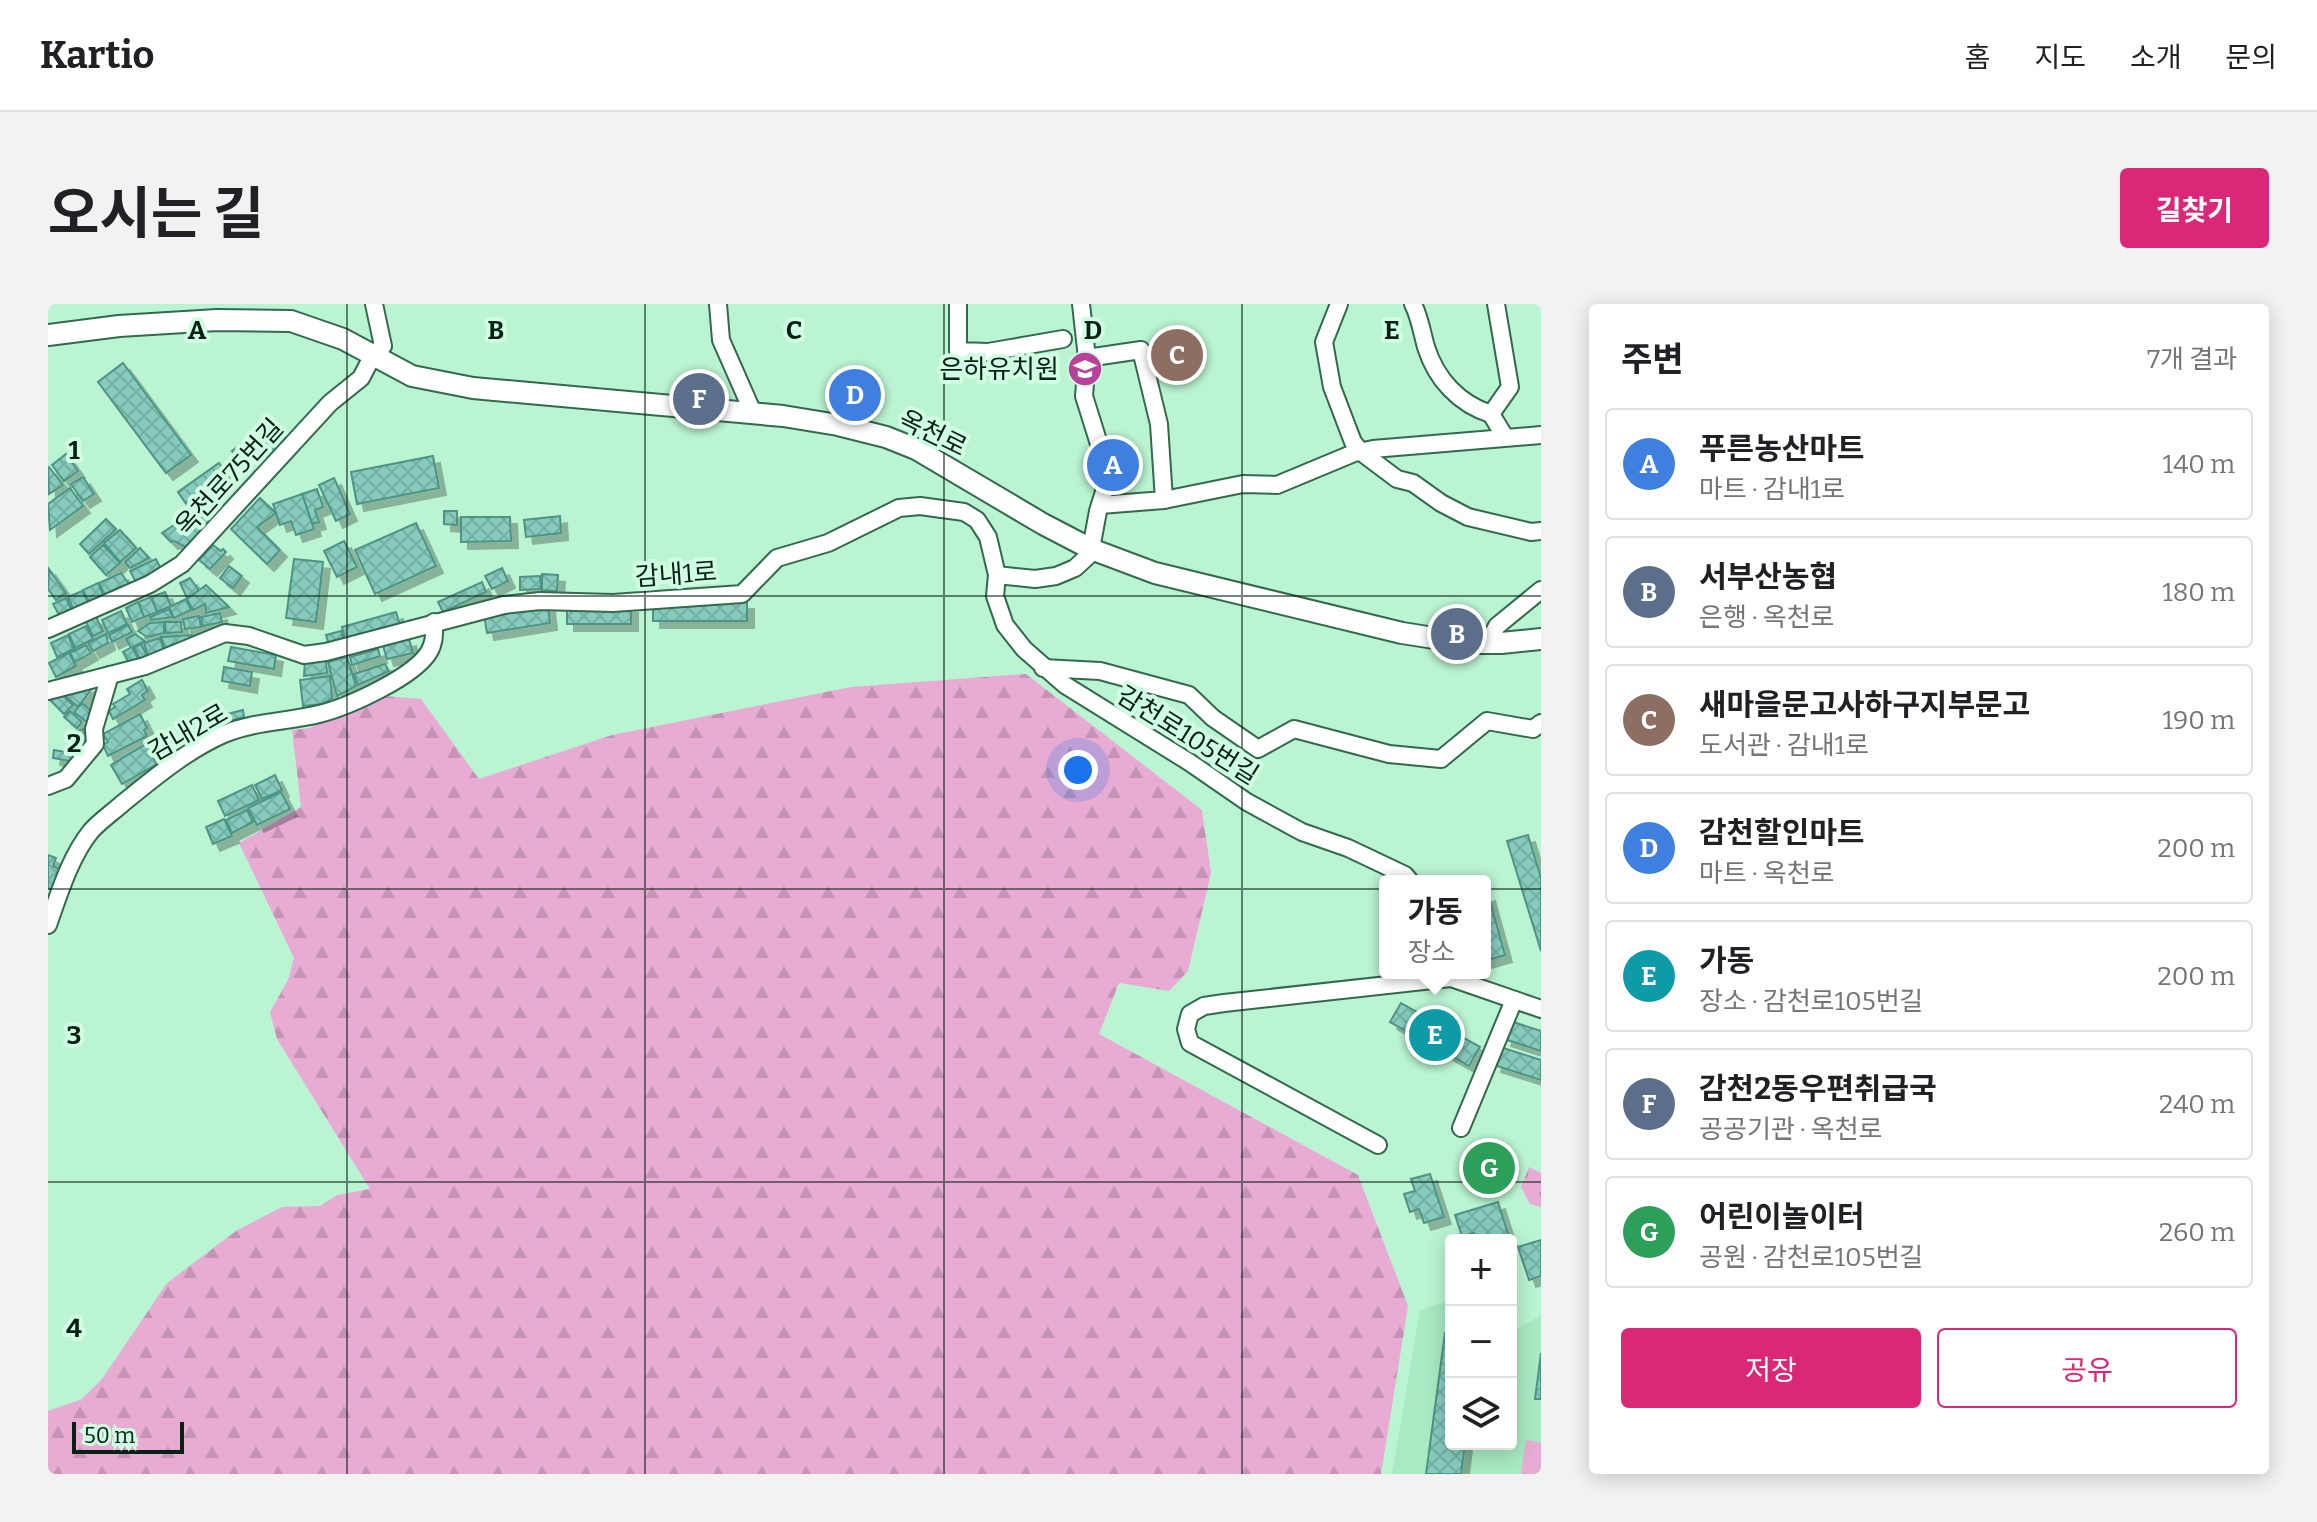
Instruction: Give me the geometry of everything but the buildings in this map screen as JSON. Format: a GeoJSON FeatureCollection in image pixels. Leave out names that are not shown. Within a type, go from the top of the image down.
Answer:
{"type":"FeatureCollection","features":[{"type":"Feature","properties":{"kind":"street","name":"옥천로75번길"},"geometry":{"type":"LineString","coordinates":[[48,629],[150,584],[182,564],[330,403],[361,378],[373,355],[383,346],[374,304]]}},
{"type":"Feature","properties":{"kind":"street"},"geometry":{"type":"LineString","coordinates":[[718,304],[721,340],[754,415]]}},
{"type":"Feature","properties":{"kind":"street"},"geometry":{"type":"LineString","coordinates":[[958,304],[958,351],[999,350],[1063,339]]}},
{"type":"Feature","properties":{"kind":"street"},"geometry":{"type":"LineString","coordinates":[[997,575],[1035,579],[1056,576],[1075,568],[1091,549],[1109,476],[1084,396],[1087,358],[1081,304]]}},
{"type":"Feature","properties":{"kind":"street"},"geometry":{"type":"LineString","coordinates":[[1339,304],[1324,342],[1332,387],[1353,442],[1361,452],[1397,479],[1413,483],[1468,517],[1531,532],[1541,531]]}},
{"type":"Feature","properties":{"kind":"street"},"geometry":{"type":"LineString","coordinates":[[1413,304],[1427,351],[1440,377],[1462,400],[1475,409],[1491,414],[1505,437]]}},
{"type":"Feature","properties":{"kind":"street"},"geometry":{"type":"LineString","coordinates":[[1491,414],[1510,387],[1496,304]]}},
{"type":"Feature","properties":{"kind":"street","name":"옥천로"},"geometry":{"type":"LineString","coordinates":[[48,335],[203,320],[291,321],[335,336],[412,376],[473,388],[825,423],[886,437],[916,449],[1091,549],[1155,573],[1402,633],[1466,643],[1541,639]]}},
{"type":"Feature","properties":{"kind":"street"},"geometry":{"type":"LineString","coordinates":[[1087,358],[1141,350],[1159,424],[1164,500]]}},
{"type":"Feature","properties":{"kind":"street"},"geometry":{"type":"LineString","coordinates":[[1100,505],[1164,500],[1243,484],[1277,485],[1361,452],[1398,446],[1541,435]]}},
{"type":"Feature","properties":{"kind":"street","name":"감내1로"},"geometry":{"type":"LineString","coordinates":[[48,691],[145,666],[225,633],[249,636],[304,655],[326,652],[504,605],[540,601],[613,603],[742,594],[777,558],[828,543],[899,508],[964,512],[977,520],[988,537],[997,575]]}},
{"type":"Feature","properties":{"kind":"street","name":"감천로105번길"},"geometry":{"type":"LineString","coordinates":[[997,575],[995,596],[1005,625],[1043,668],[1065,685],[1247,802],[1302,832],[1348,848],[1405,875]]}},
{"type":"Feature","properties":{"kind":"street"},"geometry":{"type":"LineString","coordinates":[[1488,643],[1497,626],[1541,590]]}},
{"type":"Feature","properties":{"kind":"street","name":"감내2로"},"geometry":{"type":"LineString","coordinates":[[48,925],[64,881],[91,831],[136,793],[170,767],[222,735],[252,724],[320,714],[378,689],[414,669],[428,654],[435,639],[434,622]]}},
{"type":"Feature","properties":{"kind":"street"},"geometry":{"type":"LineString","coordinates":[[1043,668],[1100,671],[1189,695],[1213,718],[1258,749],[1294,729],[1389,754],[1441,759],[1487,721],[1533,729],[1541,723]]}},
{"type":"Feature","properties":{"kind":"street"},"geometry":{"type":"LineString","coordinates":[[48,786],[66,779],[95,744],[94,729],[110,675]]}},
{"type":"Feature","properties":{"kind":"street"},"geometry":{"type":"LineString","coordinates":[[1378,1145],[1190,1043],[1186,1029],[1190,1014],[1204,1006],[1224,1003],[1425,979]]}},
{"type":"Feature","properties":{"kind":"street"},"geometry":{"type":"LineString","coordinates":[[1458,979],[1541,1009]]}},
{"type":"Feature","properties":{"kind":"street"},"geometry":{"type":"LineString","coordinates":[[1461,1128],[1514,1000]]}},
{"type":"Feature","properties":{"kind":"shaded area"},"geometry":{"type":"Polygon","coordinates":[[[1445,1302],[1445,1450],[1517,1450],[1517,1329],[1541,1315],[1541,1474],[1392,1474],[1420,1310],[1445,1302]]]}},
{"type":"Feature","properties":{"kind":"green space"},"geometry":{"type":"Polygon","coordinates":[[[1026,674],[1202,810],[1211,873],[1188,971],[1169,991],[1119,983],[1099,1034],[1358,1175],[1408,1306],[1381,1474],[48,1474],[48,1411],[82,1399],[102,1379],[167,1283],[236,1231],[282,1207],[320,1206],[337,1195],[370,1189],[277,1039],[270,1012],[288,980],[294,958],[239,843],[301,807],[292,730],[310,728],[372,695],[421,699],[479,779],[612,735],[851,687],[1026,674]]]}},
{"type":"Feature","properties":{"kind":"green space"},"geometry":{"type":"Polygon","coordinates":[[[1489,1160],[1501,1160],[1506,1168],[1491,1177],[1475,1175],[1474,1166],[1489,1160]]]}},
{"type":"Feature","properties":{"kind":"green space"},"geometry":{"type":"Polygon","coordinates":[[[1529,1167],[1541,1173],[1541,1207],[1530,1204],[1521,1187],[1529,1167]]]}},
{"type":"Feature","properties":{"kind":"green space"},"geometry":{"type":"Polygon","coordinates":[[[1526,1440],[1541,1443],[1541,1474],[1521,1474],[1526,1440]]]}},
{"type":"Feature","properties":{"kind":"place","name":"새마을문고사하구지부문고"},"geometry":{"type":"Point","coordinates":[1177,355]}},
{"type":"Feature","properties":{"kind":"place","name":"은하유치원"},"geometry":{"type":"Point","coordinates":[1085,369]}},
{"type":"Feature","properties":{"kind":"place","name":"감천할인마트"},"geometry":{"type":"Point","coordinates":[855,395]}},
{"type":"Feature","properties":{"kind":"place","name":"감천2동우편취급국"},"geometry":{"type":"Point","coordinates":[699,399]}},
{"type":"Feature","properties":{"kind":"place","name":"푸른농산마트"},"geometry":{"type":"Point","coordinates":[1113,465]}},
{"type":"Feature","properties":{"kind":"place","name":"서부산농협"},"geometry":{"type":"Point","coordinates":[1457,634]}},
{"type":"Feature","properties":{"kind":"place","name":"가동"},"geometry":{"type":"Point","coordinates":[1435,1035]}},
{"type":"Feature","properties":{"kind":"place","name":"어린이놀이터"},"geometry":{"type":"Point","coordinates":[1489,1168]}}]}
